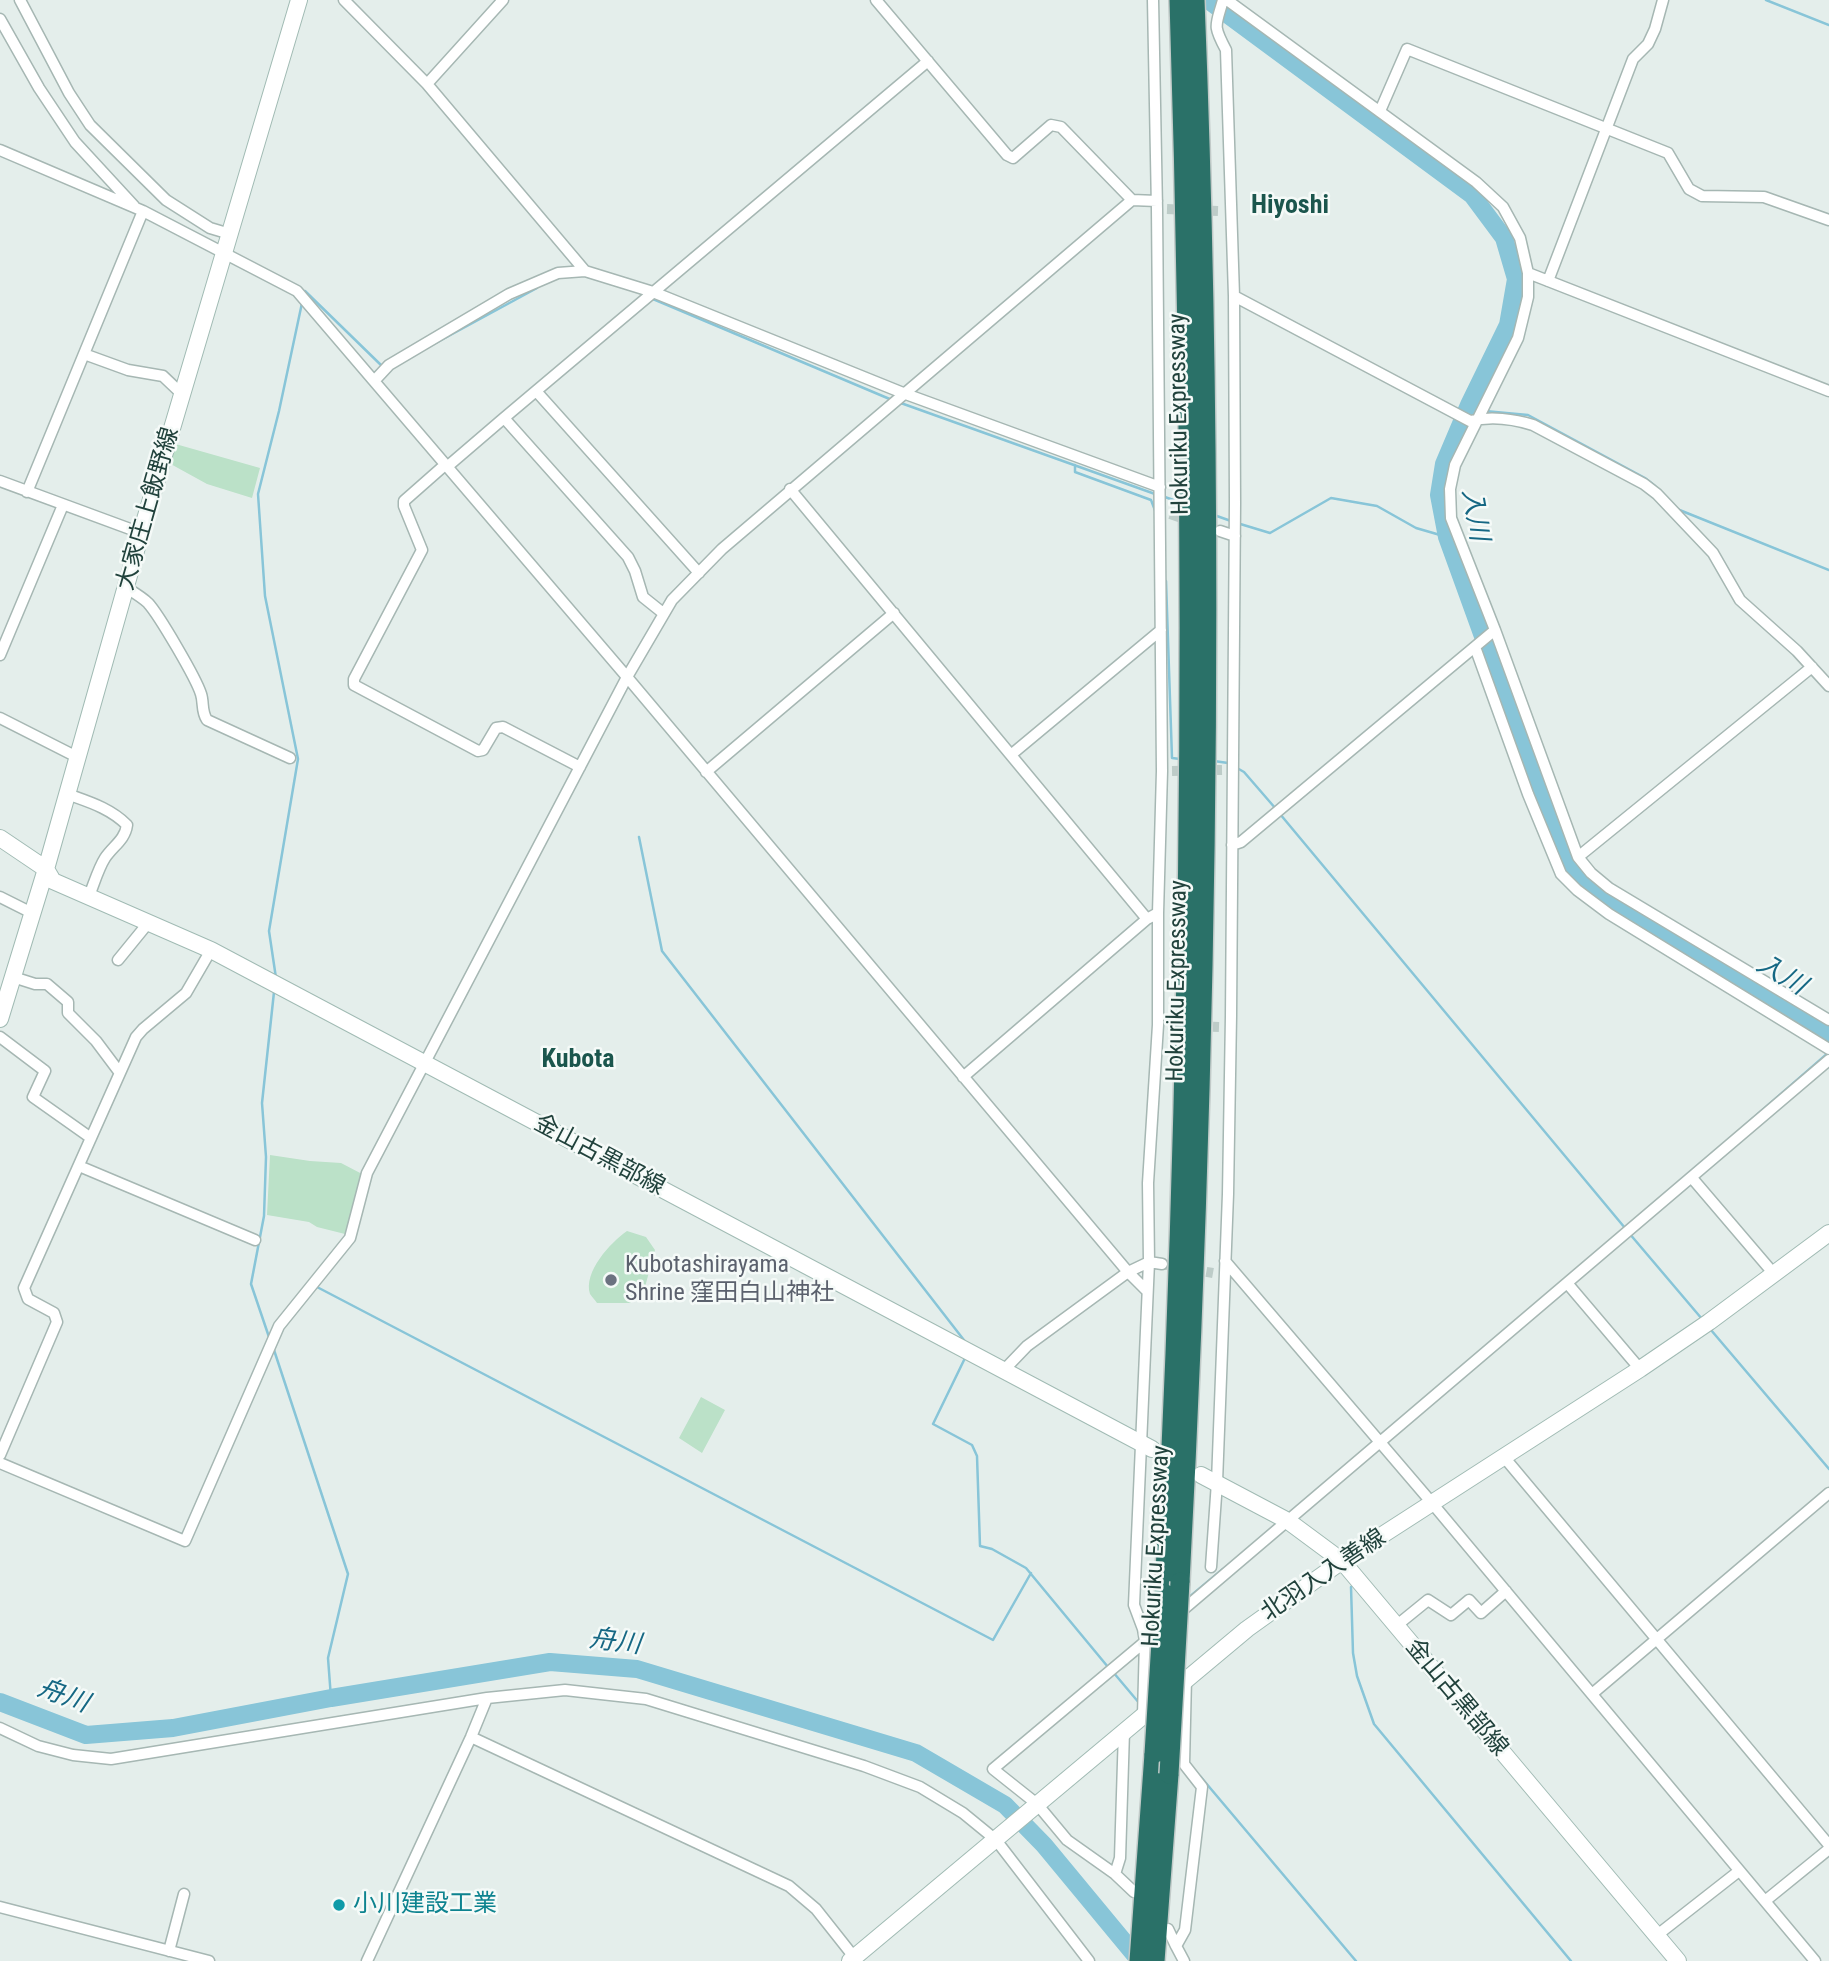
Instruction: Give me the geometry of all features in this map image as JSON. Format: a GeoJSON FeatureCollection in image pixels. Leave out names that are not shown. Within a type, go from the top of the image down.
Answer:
{"type":"FeatureCollection","features":[{"type":"Feature","properties":{"kind":"highway","name":"Hokuriku Expressway"},"geometry":{"type":"LineString","coordinates":[[1139,1961],[1156,1928],[1169,1774],[1175,1363],[1186,1041],[1190,751],[1205,523],[1198,494],[1201,194],[1198,12]]}},
{"type":"Feature","properties":{"kind":"highway","name":"Hokuriku Expressway"},"geometry":{"type":"LineString","coordinates":[[1155,1961],[1154,1754],[1172,1587]]}},
{"type":"Feature","properties":{"kind":"main road","name":"大家庄上飯野線"},"geometry":{"type":"LineString","coordinates":[[0,1019],[299,0]]}},
{"type":"Feature","properties":{"kind":"main road","name":"金山古黒部線"},"geometry":{"type":"LineString","coordinates":[[0,838],[46,869],[53,881],[211,950],[1146,1446]]}},
{"type":"Feature","properties":{"kind":"main road","name":"北羽入入善線"},"geometry":{"type":"LineString","coordinates":[[852,1959],[1247,1629],[1342,1562],[1640,1369],[1829,1233]]}},
{"type":"Feature","properties":{"kind":"main road","name":"金山古黒部線"},"geometry":{"type":"LineString","coordinates":[[1201,1475],[1288,1521],[1342,1562],[1678,1961]]}},
{"type":"Feature","properties":{"kind":"street"},"geometry":{"type":"LineString","coordinates":[[20,0],[69,93],[90,125],[166,201],[210,228],[297,290],[1146,1290]]}},
{"type":"Feature","properties":{"kind":"street"},"geometry":{"type":"LineString","coordinates":[[344,0],[427,84],[585,271]]}},
{"type":"Feature","properties":{"kind":"street"},"geometry":{"type":"LineString","coordinates":[[427,84],[503,0]]}},
{"type":"Feature","properties":{"kind":"street"},"geometry":{"type":"LineString","coordinates":[[876,0],[1007,155],[1013,158],[1051,125],[1061,127],[1132,200],[1160,206]]}},
{"type":"Feature","properties":{"kind":"street"},"geometry":{"type":"LineString","coordinates":[[1143,1715],[1145,1641],[1134,1605],[1146,1446],[1148,1183],[1163,1025],[1152,916],[1167,771],[1161,630],[1165,512],[1160,487],[1160,206],[1153,0]]}},
{"type":"Feature","properties":{"kind":"street"},"geometry":{"type":"LineString","coordinates":[[1198,12],[1215,22],[1225,0],[1476,181],[1503,207],[1520,237],[1528,274],[1528,297],[1518,338],[1455,465],[1450,489],[1451,518],[1578,857],[1591,873],[1609,888],[1829,1020]]}},
{"type":"Feature","properties":{"kind":"street"},"geometry":{"type":"LineString","coordinates":[[1548,281],[1605,127],[1633,59],[1648,44],[1655,29],[1663,0]]}},
{"type":"Feature","properties":{"kind":"street"},"geometry":{"type":"LineString","coordinates":[[1198,12],[1226,50],[1234,296],[1235,536],[1227,770],[1232,845],[1224,1027],[1225,1267],[1211,1567]]}},
{"type":"Feature","properties":{"kind":"street"},"geometry":{"type":"LineString","coordinates":[[0,19],[39,88],[75,142],[140,209]]}},
{"type":"Feature","properties":{"kind":"street"},"geometry":{"type":"LineString","coordinates":[[1380,111],[1406,49],[1668,153],[1689,189],[1702,196],[1764,197],[1829,220]]}},
{"type":"Feature","properties":{"kind":"street"},"geometry":{"type":"LineString","coordinates":[[580,767],[503,727],[496,729],[483,750],[478,751],[354,685],[354,679],[422,550],[404,501],[928,61]]}},
{"type":"Feature","properties":{"kind":"street"},"geometry":{"type":"LineString","coordinates":[[0,150],[140,209],[228,242]]}},
{"type":"Feature","properties":{"kind":"street"},"geometry":{"type":"LineString","coordinates":[[0,1463],[185,1541],[279,1326],[350,1238],[367,1173],[627,677],[672,600],[790,489],[1132,200]]}},
{"type":"Feature","properties":{"kind":"street"},"geometry":{"type":"LineString","coordinates":[[27,492],[140,209]]}},
{"type":"Feature","properties":{"kind":"street"},"geometry":{"type":"LineString","coordinates":[[1218,211],[1231,211]]}},
{"type":"Feature","properties":{"kind":"street"},"geometry":{"type":"LineString","coordinates":[[375,380],[388,365],[509,294],[558,273],[585,271],[653,292],[903,393],[1160,487]]}},
{"type":"Feature","properties":{"kind":"street"},"geometry":{"type":"LineString","coordinates":[[1528,274],[1829,391]]}},
{"type":"Feature","properties":{"kind":"street"},"geometry":{"type":"LineString","coordinates":[[1234,296],[1450,412],[1475,420],[1519,421],[1534,425],[1644,484],[1672,509],[1687,529],[1713,553],[1740,600],[1829,686]]}},
{"type":"Feature","properties":{"kind":"street"},"geometry":{"type":"LineString","coordinates":[[84,354],[128,370],[163,376],[183,395]]}},
{"type":"Feature","properties":{"kind":"street"},"geometry":{"type":"LineString","coordinates":[[536,391],[699,573]]}},
{"type":"Feature","properties":{"kind":"street"},"geometry":{"type":"LineString","coordinates":[[504,418],[628,557],[643,597],[663,613]]}},
{"type":"Feature","properties":{"kind":"street"},"geometry":{"type":"LineString","coordinates":[[0,481],[141,533]]}},
{"type":"Feature","properties":{"kind":"street"},"geometry":{"type":"LineString","coordinates":[[790,489],[1152,916]]}},
{"type":"Feature","properties":{"kind":"street"},"geometry":{"type":"LineString","coordinates":[[1,652],[63,505]]}},
{"type":"Feature","properties":{"kind":"street"},"geometry":{"type":"LineString","coordinates":[[1205,523],[1235,536]]}},
{"type":"Feature","properties":{"kind":"street"},"geometry":{"type":"LineString","coordinates":[[125,587],[150,605],[160,621],[198,685],[203,697],[202,714],[206,720],[290,758]]}},
{"type":"Feature","properties":{"kind":"street"},"geometry":{"type":"LineString","coordinates":[[706,772],[894,613]]}},
{"type":"Feature","properties":{"kind":"street"},"geometry":{"type":"LineString","coordinates":[[1012,754],[1161,630]]}},
{"type":"Feature","properties":{"kind":"street"},"geometry":{"type":"LineString","coordinates":[[1232,845],[1241,842],[1495,630]]}},
{"type":"Feature","properties":{"kind":"street"},"geometry":{"type":"LineString","coordinates":[[1475,647],[1537,818],[1561,874],[1609,914],[1829,1049]]}},
{"type":"Feature","properties":{"kind":"street"},"geometry":{"type":"LineString","coordinates":[[1578,857],[1812,667]]}},
{"type":"Feature","properties":{"kind":"street"},"geometry":{"type":"LineString","coordinates":[[0,718],[77,757]]}},
{"type":"Feature","properties":{"kind":"street"},"geometry":{"type":"LineString","coordinates":[[67,794],[104,808],[127,825],[121,841],[104,860],[89,896]]}},
{"type":"Feature","properties":{"kind":"street"},"geometry":{"type":"LineString","coordinates":[[0,897],[32,913]]}},
{"type":"Feature","properties":{"kind":"street"},"geometry":{"type":"LineString","coordinates":[[963,1077],[1152,916]]}},
{"type":"Feature","properties":{"kind":"street"},"geometry":{"type":"LineString","coordinates":[[118,960],[149,922]]}},
{"type":"Feature","properties":{"kind":"street"},"geometry":{"type":"LineString","coordinates":[[0,1455],[57,1322],[54,1313],[28,1299],[24,1288],[136,1037],[186,993],[211,950]]}},
{"type":"Feature","properties":{"kind":"street"},"geometry":{"type":"LineString","coordinates":[[13,976],[35,984],[47,984],[68,1002],[68,1013],[96,1041],[120,1073]]}},
{"type":"Feature","properties":{"kind":"street"},"geometry":{"type":"LineString","coordinates":[[0,1037],[45,1071],[33,1097],[92,1138]]}},
{"type":"Feature","properties":{"kind":"street"},"geometry":{"type":"LineString","coordinates":[[1134,1892],[1115,1874],[1066,1840],[1035,1806],[993,1769],[1829,1060]]}},
{"type":"Feature","properties":{"kind":"street"},"geometry":{"type":"LineString","coordinates":[[79,1166],[255,1240]]}},
{"type":"Feature","properties":{"kind":"street"},"geometry":{"type":"LineString","coordinates":[[1692,1178],[1774,1274]]}},
{"type":"Feature","properties":{"kind":"street"},"geometry":{"type":"LineString","coordinates":[[1004,1370],[1027,1346],[1128,1272],[1149,1262],[1163,1264]]}},
{"type":"Feature","properties":{"kind":"street"},"geometry":{"type":"LineString","coordinates":[[1213,1273],[1225,1267]]}},
{"type":"Feature","properties":{"kind":"street"},"geometry":{"type":"LineString","coordinates":[[1225,1267],[1380,1441],[1815,1961]]}},
{"type":"Feature","properties":{"kind":"street"},"geometry":{"type":"LineString","coordinates":[[1567,1283],[1640,1369]]}},
{"type":"Feature","properties":{"kind":"street"},"geometry":{"type":"LineString","coordinates":[[1504,1457],[1829,1847],[1765,1901]]}},
{"type":"Feature","properties":{"kind":"street"},"geometry":{"type":"LineString","coordinates":[[1592,1694],[1829,1493]]}},
{"type":"Feature","properties":{"kind":"street"},"geometry":{"type":"LineString","coordinates":[[1396,1626],[1429,1600],[1451,1615],[1469,1600],[1480,1613],[1506,1591]]}},
{"type":"Feature","properties":{"kind":"street"},"geometry":{"type":"LineString","coordinates":[[1176,1946],[1185,1930],[1202,1787],[1184,1764],[1186,1678]]}},
{"type":"Feature","properties":{"kind":"street"},"geometry":{"type":"LineString","coordinates":[[0,1727],[38,1746],[73,1755],[111,1759],[487,1698],[565,1690],[646,1699],[864,1766],[920,1787],[964,1813],[996,1840],[1089,1961]]}},
{"type":"Feature","properties":{"kind":"street"},"geometry":{"type":"LineString","coordinates":[[367,1961],[487,1698]]}},
{"type":"Feature","properties":{"kind":"street"},"geometry":{"type":"LineString","coordinates":[[1115,1874],[1120,1858],[1124,1731]]}},
{"type":"Feature","properties":{"kind":"street"},"geometry":{"type":"LineString","coordinates":[[471,1737],[789,1886],[816,1909],[852,1959]]}},
{"type":"Feature","properties":{"kind":"street"},"geometry":{"type":"LineString","coordinates":[[1657,1936],[1739,1871]]}},
{"type":"Feature","properties":{"kind":"street"},"geometry":{"type":"LineString","coordinates":[[169,1951],[184,1894]]}},
{"type":"Feature","properties":{"kind":"street"},"geometry":{"type":"LineString","coordinates":[[0,1907],[209,1961]]}},
{"type":"Feature","properties":{"kind":"street"},"geometry":{"type":"LineString","coordinates":[[1156,1928],[1176,1946],[1184,1961]]}},
{"type":"Feature","properties":{"kind":"green space"},"geometry":{"type":"Polygon","coordinates":[[[172,443],[260,468],[252,498],[207,484],[167,462],[172,443]]]}},
{"type":"Feature","properties":{"kind":"green space"},"geometry":{"type":"Polygon","coordinates":[[[270,1155],[341,1163],[364,1175],[345,1234],[317,1227],[309,1222],[267,1215],[270,1155]]]}},
{"type":"Feature","properties":{"kind":"green space"},"geometry":{"type":"Polygon","coordinates":[[[627,1231],[646,1237],[655,1250],[642,1298],[629,1303],[597,1303],[590,1294],[589,1285],[594,1267],[613,1242],[627,1231]]]}},
{"type":"Feature","properties":{"kind":"green space"},"geometry":{"type":"Polygon","coordinates":[[[701,1397],[725,1410],[702,1453],[679,1438],[701,1397]]]}},
{"type":"Feature","properties":{"kind":"waterway","name":"入川"},"geometry":{"type":"LineString","coordinates":[[1208,0],[1472,195],[1504,238],[1516,279],[1508,325],[1444,464],[1439,495],[1447,537],[1560,849],[1578,878],[1598,896],[1829,1036]]}},
{"type":"Feature","properties":{"kind":"waterway"},"geometry":{"type":"LineString","coordinates":[[1766,0],[1829,25]]}},
{"type":"Feature","properties":{"kind":"waterway"},"geometry":{"type":"LineString","coordinates":[[432,345],[537,288]]}},
{"type":"Feature","properties":{"kind":"waterway"},"geometry":{"type":"LineString","coordinates":[[305,293],[383,367]]}},
{"type":"Feature","properties":{"kind":"waterway"},"geometry":{"type":"LineString","coordinates":[[653,299],[892,400]]}},
{"type":"Feature","properties":{"kind":"waterway"},"geometry":{"type":"LineString","coordinates":[[276,978],[269,931],[298,759],[265,596],[258,494],[302,303]]}},
{"type":"Feature","properties":{"kind":"waterway"},"geometry":{"type":"LineString","coordinates":[[898,402],[1155,494]]}},
{"type":"Feature","properties":{"kind":"waterway"},"geometry":{"type":"LineString","coordinates":[[1469,405],[1479,408]]}},
{"type":"Feature","properties":{"kind":"waterway"},"geometry":{"type":"LineString","coordinates":[[1485,411],[1528,415],[1645,478],[1655,486]]}},
{"type":"Feature","properties":{"kind":"waterway"},"geometry":{"type":"LineString","coordinates":[[1075,465],[1075,472],[1151,500],[1156,513]]}},
{"type":"Feature","properties":{"kind":"waterway"},"geometry":{"type":"LineString","coordinates":[[1162,496],[1182,503]]}},
{"type":"Feature","properties":{"kind":"waterway"},"geometry":{"type":"LineString","coordinates":[[1237,523],[1270,533],[1331,498],[1377,506],[1416,528],[1447,537]]}},
{"type":"Feature","properties":{"kind":"waterway"},"geometry":{"type":"LineString","coordinates":[[1677,509],[1829,570]]}},
{"type":"Feature","properties":{"kind":"waterway"},"geometry":{"type":"LineString","coordinates":[[1214,515],[1231,521]]}},
{"type":"Feature","properties":{"kind":"waterway"},"geometry":{"type":"LineString","coordinates":[[1166,581],[1172,758],[1180,759]]}},
{"type":"Feature","properties":{"kind":"waterway"},"geometry":{"type":"LineString","coordinates":[[1214,761],[1228,763]]}},
{"type":"Feature","properties":{"kind":"waterway"},"geometry":{"type":"LineString","coordinates":[[1237,768],[1244,772],[1276,809]]}},
{"type":"Feature","properties":{"kind":"waterway"},"geometry":{"type":"LineString","coordinates":[[1280,814],[1625,1228]]}},
{"type":"Feature","properties":{"kind":"waterway"},"geometry":{"type":"LineString","coordinates":[[639,837],[662,951],[967,1344]]}},
{"type":"Feature","properties":{"kind":"waterway"},"geometry":{"type":"LineString","coordinates":[[269,1337],[251,1284],[264,1216],[266,1157],[262,1103],[274,992]]}},
{"type":"Feature","properties":{"kind":"waterway"},"geometry":{"type":"LineString","coordinates":[[1743,1127],[1828,1053]]}},
{"type":"Feature","properties":{"kind":"waterway"},"geometry":{"type":"LineString","coordinates":[[1629,1233],[1702,1319]]}},
{"type":"Feature","properties":{"kind":"waterway"},"geometry":{"type":"LineString","coordinates":[[317,1287],[993,1640],[1031,1573]]}},
{"type":"Feature","properties":{"kind":"waterway"},"geometry":{"type":"LineString","coordinates":[[1711,1330],[1829,1469]]}},
{"type":"Feature","properties":{"kind":"waterway"},"geometry":{"type":"LineString","coordinates":[[274,1350],[348,1574],[328,1658],[331,1698]]}},
{"type":"Feature","properties":{"kind":"waterway"},"geometry":{"type":"LineString","coordinates":[[966,1356],[933,1424],[972,1445],[977,1456],[980,1546],[992,1549],[1026,1568],[1108,1667]]}},
{"type":"Feature","properties":{"kind":"waterway"},"geometry":{"type":"LineString","coordinates":[[1188,1598],[1223,1569]]}},
{"type":"Feature","properties":{"kind":"waterway"},"geometry":{"type":"LineString","coordinates":[[1351,1587],[1353,1653],[1357,1676],[1374,1724],[1571,1961]]}},
{"type":"Feature","properties":{"kind":"waterway","name":"舟川"},"geometry":{"type":"LineString","coordinates":[[0,1702],[86,1735],[173,1728],[331,1698],[550,1662],[637,1669],[916,1753],[1005,1805],[1044,1845],[1140,1961]]}},
{"type":"Feature","properties":{"kind":"waterway"},"geometry":{"type":"LineString","coordinates":[[1113,1672],[1140,1704]]}},
{"type":"Feature","properties":{"kind":"waterway"},"geometry":{"type":"LineString","coordinates":[[1200,1776],[1356,1961]]}},
{"type":"Feature","properties":{"kind":"tunnel"},"geometry":{"type":"LineString","coordinates":[[1167,209],[1218,211]]}},
{"type":"Feature","properties":{"kind":"tunnel"},"geometry":{"type":"LineString","coordinates":[[1170,514],[1191,521]]}},
{"type":"Feature","properties":{"kind":"tunnel"},"geometry":{"type":"LineString","coordinates":[[1172,771],[1222,770]]}},
{"type":"Feature","properties":{"kind":"tunnel"},"geometry":{"type":"LineString","coordinates":[[1168,1025],[1219,1027]]}},
{"type":"Feature","properties":{"kind":"tunnel"},"geometry":{"type":"LineString","coordinates":[[1162,1264],[1213,1273]]}},
{"type":"Feature","properties":{"kind":"place","name":"Kubotashirayama Shrine 窪田白山神社"},"geometry":{"type":"Point","coordinates":[611,1280]}},
{"type":"Feature","properties":{"kind":"place","name":"小川建設工業"},"geometry":{"type":"Point","coordinates":[339,1905]}},
{"type":"Feature","properties":{"kind":"district","name":"Hiyoshi"},"geometry":{"type":"Point","coordinates":[1290,206]}},
{"type":"Feature","properties":{"kind":"district","name":"Kubota"},"geometry":{"type":"Point","coordinates":[578,1060]}}]}
